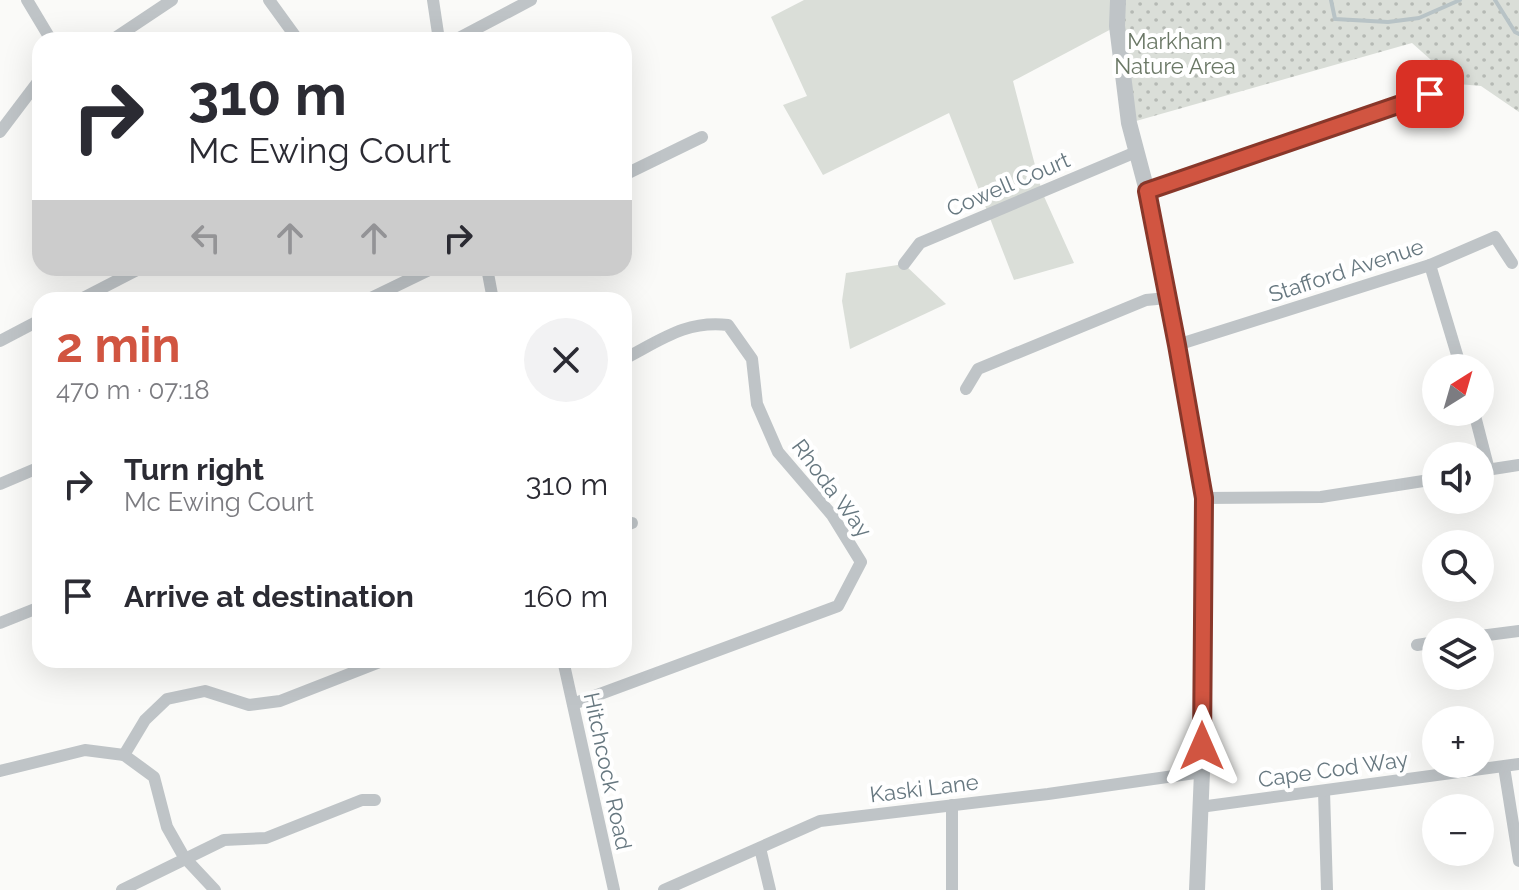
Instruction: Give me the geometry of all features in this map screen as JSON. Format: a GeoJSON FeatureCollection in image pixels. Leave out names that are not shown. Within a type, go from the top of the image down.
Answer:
{"type":"FeatureCollection","features":[{"type":"Feature","properties":{"kind":"street"},"geometry":{"type":"LineString","coordinates":[[27,0],[46,32]]}},
{"type":"Feature","properties":{"kind":"street"},"geometry":{"type":"LineString","coordinates":[[132,32],[172,0]]}},
{"type":"Feature","properties":{"kind":"street"},"geometry":{"type":"LineString","coordinates":[[269,0],[292,32]]}},
{"type":"Feature","properties":{"kind":"street"},"geometry":{"type":"LineString","coordinates":[[433,0],[438,32]]}},
{"type":"Feature","properties":{"kind":"street"},"geometry":{"type":"LineString","coordinates":[[470,32],[531,0]]}},
{"type":"Feature","properties":{"kind":"street"},"geometry":{"type":"LineString","coordinates":[[1118,0],[1121,74],[1147,191],[1204,498],[1202,772],[1197,890]]}},
{"type":"Feature","properties":{"kind":"street"},"geometry":{"type":"LineString","coordinates":[[1147,191],[1458,84]]}},
{"type":"Feature","properties":{"kind":"street"},"geometry":{"type":"LineString","coordinates":[[0,132],[32,90]]}},
{"type":"Feature","properties":{"kind":"street"},"geometry":{"type":"LineString","coordinates":[[632,171],[702,137]]}},
{"type":"Feature","properties":{"kind":"street","name":"Cowell Court"},"geometry":{"type":"LineString","coordinates":[[904,264],[920,243],[1136,152]]}},
{"type":"Feature","properties":{"kind":"street","name":"Stafford Avenue"},"geometry":{"type":"LineString","coordinates":[[1177,345],[1430,265],[1495,237],[1512,263]]}},
{"type":"Feature","properties":{"kind":"street"},"geometry":{"type":"LineString","coordinates":[[1430,265],[1457,354]]}},
{"type":"Feature","properties":{"kind":"street"},"geometry":{"type":"LineString","coordinates":[[94,292],[126,276]]}},
{"type":"Feature","properties":{"kind":"street"},"geometry":{"type":"LineString","coordinates":[[384,292],[416,276]]}},
{"type":"Feature","properties":{"kind":"street"},"geometry":{"type":"LineString","coordinates":[[966,389],[978,369],[1146,300],[1167,298]]}},
{"type":"Feature","properties":{"kind":"street","name":"Rhoda Way"},"geometry":{"type":"LineString","coordinates":[[573,704],[838,606],[861,562],[832,515],[778,452],[757,404],[752,359],[728,325],[708,322],[692,325],[632,355]]}},
{"type":"Feature","properties":{"kind":"street"},"geometry":{"type":"LineString","coordinates":[[0,341],[32,324]]}},
{"type":"Feature","properties":{"kind":"street"},"geometry":{"type":"LineString","coordinates":[[1494,469],[1519,465]]}},
{"type":"Feature","properties":{"kind":"street"},"geometry":{"type":"LineString","coordinates":[[0,484],[32,470]]}},
{"type":"Feature","properties":{"kind":"street"},"geometry":{"type":"LineString","coordinates":[[1204,498],[1321,497],[1422,481]]}},
{"type":"Feature","properties":{"kind":"street"},"geometry":{"type":"LineString","coordinates":[[0,623],[32,610]]}},
{"type":"Feature","properties":{"kind":"street"},"geometry":{"type":"LineString","coordinates":[[1494,634],[1519,631]]}},
{"type":"Feature","properties":{"kind":"street"},"geometry":{"type":"LineString","coordinates":[[1417,645],[1422,644]]}},
{"type":"Feature","properties":{"kind":"street"},"geometry":{"type":"LineString","coordinates":[[124,755],[145,720],[167,699],[205,691],[249,705],[280,701],[365,668]]}},
{"type":"Feature","properties":{"kind":"street","name":"Hitchcock Road"},"geometry":{"type":"LineString","coordinates":[[565,668],[614,890]]}},
{"type":"Feature","properties":{"kind":"street"},"geometry":{"type":"LineString","coordinates":[[0,771],[85,750],[124,755],[154,777],[167,827],[184,857],[215,890]]}},
{"type":"Feature","properties":{"kind":"street","name":"Cape Cod Way"},"geometry":{"type":"LineString","coordinates":[[1200,807],[1519,764]]}},
{"type":"Feature","properties":{"kind":"street"},"geometry":{"type":"LineString","coordinates":[[1504,767],[1519,861]]}},
{"type":"Feature","properties":{"kind":"street","name":"Kaski Lane"},"geometry":{"type":"LineString","coordinates":[[664,890],[820,821],[1202,772]]}},
{"type":"Feature","properties":{"kind":"street"},"geometry":{"type":"LineString","coordinates":[[1324,791],[1327,890]]}},
{"type":"Feature","properties":{"kind":"street"},"geometry":{"type":"LineString","coordinates":[[122,890],[224,840],[266,838],[362,800],[375,800]]}},
{"type":"Feature","properties":{"kind":"street"},"geometry":{"type":"LineString","coordinates":[[952,805],[952,890]]}},
{"type":"Feature","properties":{"kind":"street"},"geometry":{"type":"LineString","coordinates":[[760,848],[770,890]]}},
{"type":"Feature","properties":{"kind":"green space"},"geometry":{"type":"Polygon","coordinates":[[[804,0],[1118,0],[1117,26],[1013,81],[1042,192],[1074,263],[1014,280],[949,113],[823,175],[783,105],[807,96],[771,17],[804,0]]]}},
{"type":"Feature","properties":{"kind":"green space","name":"Markham Nature Area"},"geometry":{"type":"Polygon","coordinates":[[[1118,0],[1519,0],[1519,112],[1481,86],[1458,84],[1412,43],[1129,123],[1118,0]]]}},
{"type":"Feature","properties":{"kind":"green space"},"geometry":{"type":"Polygon","coordinates":[[[904,264],[946,304],[850,349],[842,301],[846,273],[904,264]]]}},
{"type":"Feature","properties":{"kind":"waterway"},"geometry":{"type":"LineString","coordinates":[[1331,0],[1335,19],[1388,22],[1419,18],[1460,0]]}},
{"type":"Feature","properties":{"kind":"waterway"},"geometry":{"type":"LineString","coordinates":[[1495,0],[1519,34]]}},
{"type":"Feature","properties":{"kind":"route"},"geometry":{"type":"LineString","coordinates":[[1202,746],[1204,498],[1147,191],[1430,94]]}}]}
